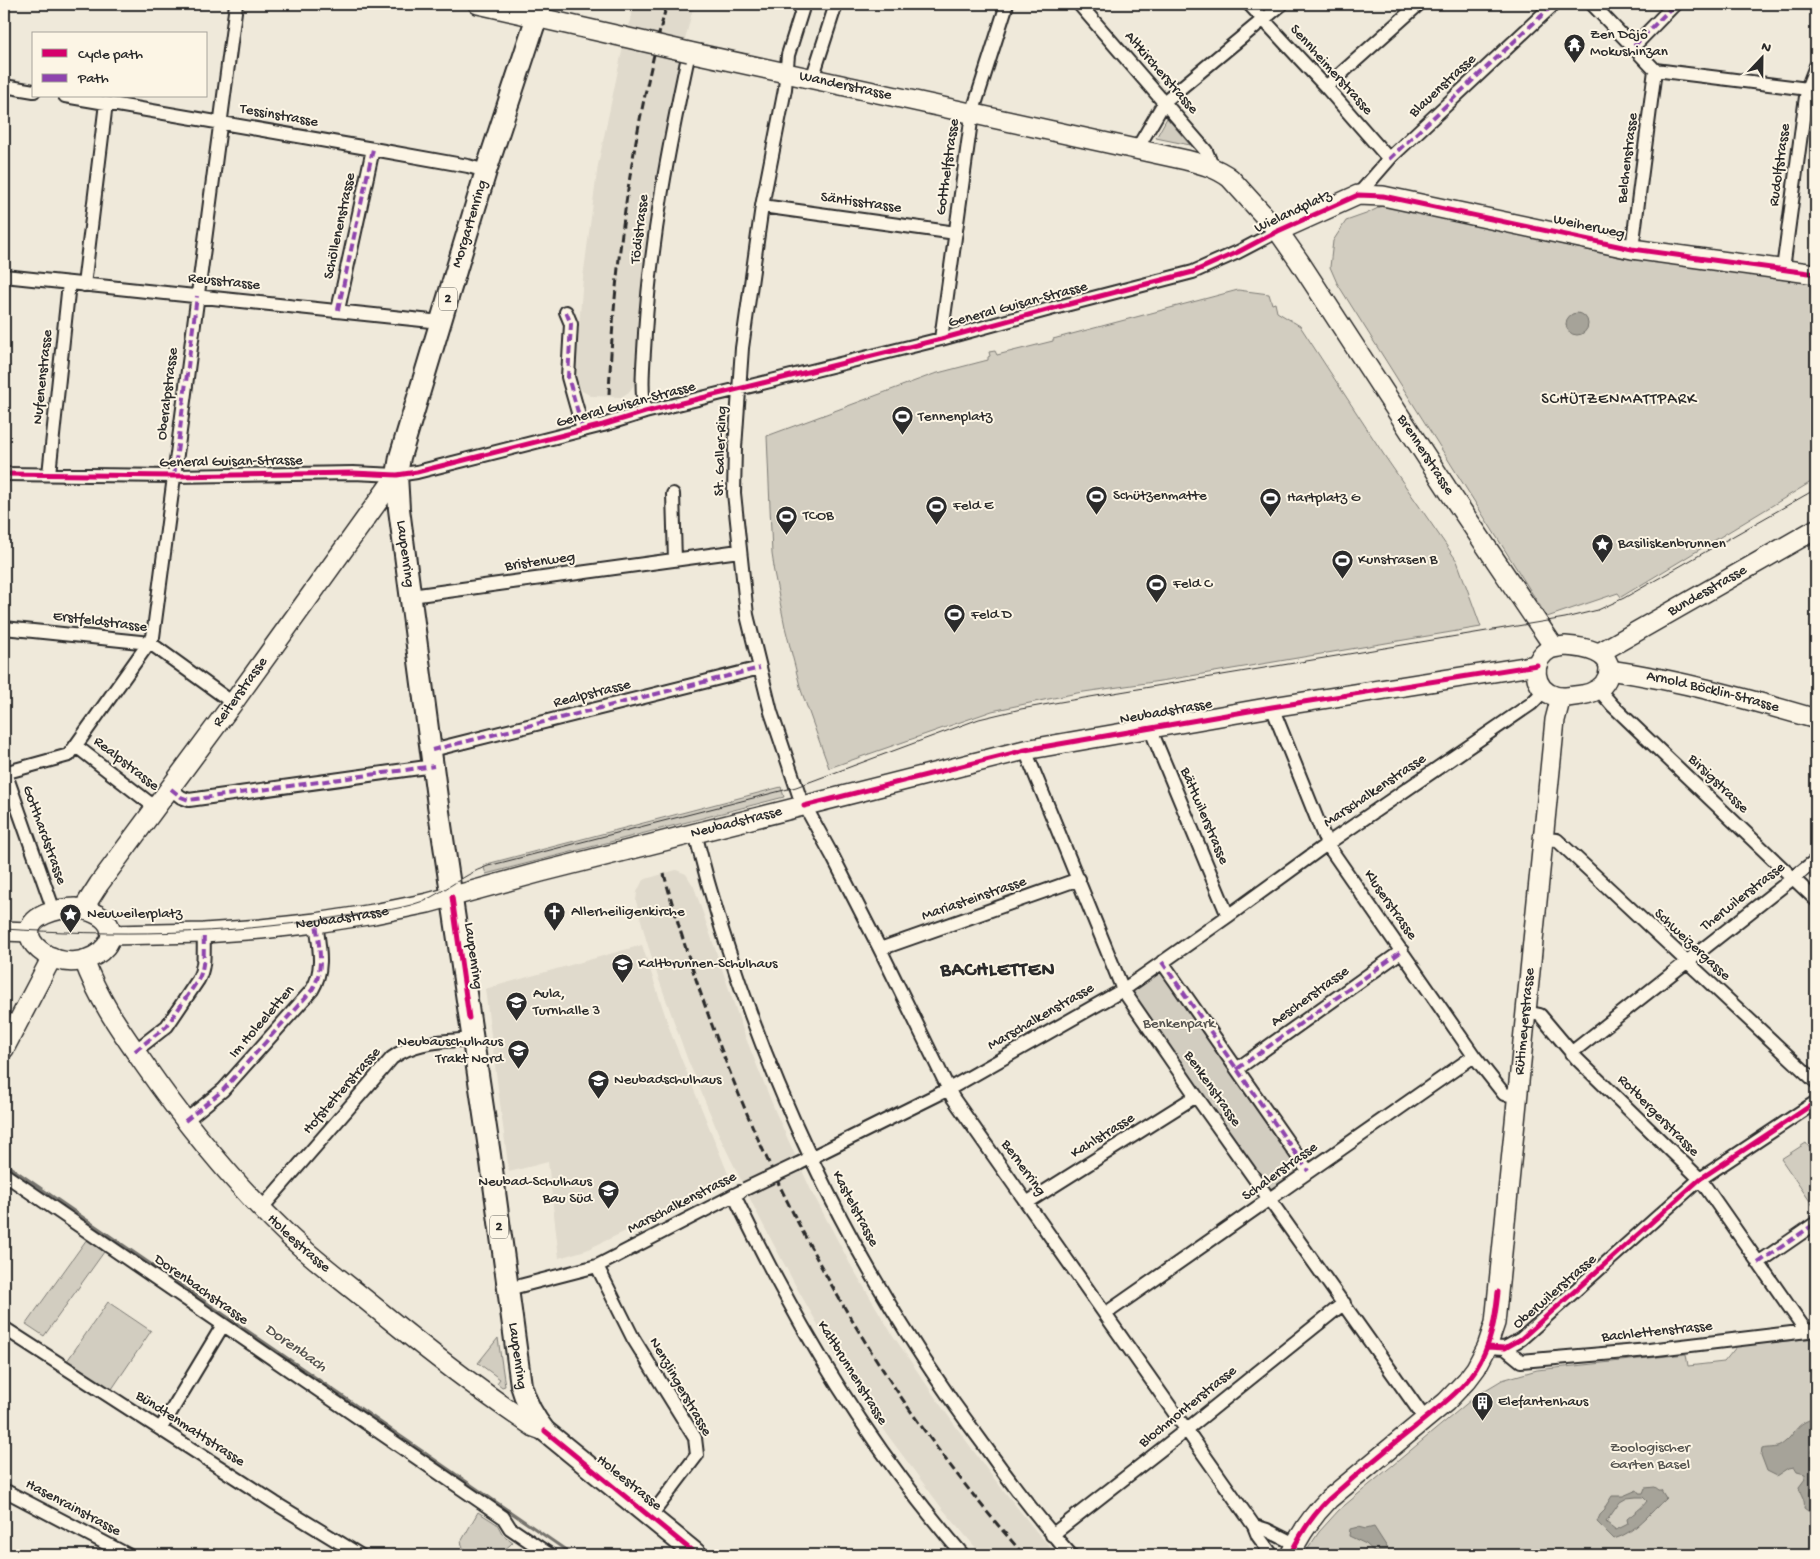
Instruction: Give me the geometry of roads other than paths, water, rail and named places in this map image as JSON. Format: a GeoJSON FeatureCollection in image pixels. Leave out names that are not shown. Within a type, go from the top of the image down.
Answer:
{"type":"FeatureCollection","features":[{"type":"Feature","properties":{"kind":"main road","name":"Morgartenring"},"geometry":{"type":"LineString","coordinates":[[397,474],[400,457],[440,322],[486,171],[538,11]]}},
{"type":"Feature","properties":{"kind":"main road","name":"Laupenring"},"geometry":{"type":"LineString","coordinates":[[397,474],[399,509],[452,897],[523,1391],[530,1410],[544,1431]]}},
{"type":"Feature","properties":{"kind":"main road","name":"Holeestrasse"},"geometry":{"type":"LineString","coordinates":[[544,1431],[697,1555]]}},
{"type":"Feature","properties":{"kind":"street","name":"Oberalpstrasse"},"geometry":{"type":"LineString","coordinates":[[4,772],[69,755],[150,643],[155,630],[236,4]]}},
{"type":"Feature","properties":{"kind":"street","name":"Wanderstrasse"},"geometry":{"type":"LineString","coordinates":[[478,4],[538,11],[624,37],[786,74],[1137,149],[1213,168]]}},
{"type":"Feature","properties":{"kind":"street","name":"St. Galler-Ring"},"geometry":{"type":"LineString","coordinates":[[804,4],[788,56],[785,89],[762,206],[742,348],[734,493],[747,615],[777,729],[804,806]]}},
{"type":"Feature","properties":{"kind":"street"},"geometry":{"type":"LineString","coordinates":[[812,79],[836,4]]}},
{"type":"Feature","properties":{"kind":"street","name":"Gotthelfstrasse"},"geometry":{"type":"LineString","coordinates":[[941,339],[972,114],[1007,4]]}},
{"type":"Feature","properties":{"kind":"street","name":"Altkircherstrasse"},"geometry":{"type":"LineString","coordinates":[[1080,4],[1206,151],[1213,168]]}},
{"type":"Feature","properties":{"kind":"street","name":"Sennheimerstrasse"},"geometry":{"type":"LineString","coordinates":[[1249,4],[1326,87],[1389,159]]}},
{"type":"Feature","properties":{"kind":"street"},"geometry":{"type":"LineString","coordinates":[[1137,149],[1165,101],[1282,4]]}},
{"type":"Feature","properties":{"kind":"street"},"geometry":{"type":"LineString","coordinates":[[1326,87],[1419,4]]}},
{"type":"Feature","properties":{"kind":"street","name":"Blauenstrasse"},"geometry":{"type":"LineString","coordinates":[[1358,195],[1389,159],[1554,4]]}},
{"type":"Feature","properties":{"kind":"street"},"geometry":{"type":"LineString","coordinates":[[1592,4],[1655,70],[1812,89]]}},
{"type":"Feature","properties":{"kind":"street"},"geometry":{"type":"LineString","coordinates":[[1634,46],[1675,4]]}},
{"type":"Feature","properties":{"kind":"street","name":"Tödistrasse"},"geometry":{"type":"LineString","coordinates":[[645,412],[642,396],[653,249],[663,180],[689,52]]}},
{"type":"Feature","properties":{"kind":"street","name":"Rudolfstrasse"},"geometry":{"type":"LineString","coordinates":[[1783,269],[1816,66]]}},
{"type":"Feature","properties":{"kind":"street","name":"Belchenstrasse"},"geometry":{"type":"LineString","coordinates":[[1632,250],[1655,70]]}},
{"type":"Feature","properties":{"kind":"street"},"geometry":{"type":"LineString","coordinates":[[4,86],[32,91]]}},
{"type":"Feature","properties":{"kind":"street","name":"Tessinstrasse"},"geometry":{"type":"LineString","coordinates":[[77,98],[373,149],[486,171]]}},
{"type":"Feature","properties":{"kind":"street"},"geometry":{"type":"LineString","coordinates":[[84,285],[106,103]]}},
{"type":"Feature","properties":{"kind":"street","name":"Schöllenenstrasse"},"geometry":{"type":"LineString","coordinates":[[338,310],[373,149]]}},
{"type":"Feature","properties":{"kind":"street","name":"Wielandplatz"},"geometry":{"type":"LineString","coordinates":[[1213,168],[1230,178],[1278,231],[1299,261]]}},
{"type":"Feature","properties":{"kind":"street","name":"Weiherweg"},"geometry":{"type":"LineString","coordinates":[[1358,195],[1383,196],[1632,250],[1816,274]]}},
{"type":"Feature","properties":{"kind":"street","name":"Wielandplatz"},"geometry":{"type":"LineString","coordinates":[[1238,252],[1278,231],[1358,195]]}},
{"type":"Feature","properties":{"kind":"street","name":"Säntisstrasse"},"geometry":{"type":"LineString","coordinates":[[762,206],[956,233]]}},
{"type":"Feature","properties":{"kind":"street","name":"General Guisan-Strasse"},"geometry":{"type":"LineString","coordinates":[[4,474],[174,476],[397,474],[449,465],[645,412],[941,339],[1194,272],[1238,252]]}},
{"type":"Feature","properties":{"kind":"street","name":"Brennerstrasse"},"geometry":{"type":"LineString","coordinates":[[1299,261],[1554,648]]}},
{"type":"Feature","properties":{"kind":"street","name":"Reusstrasse"},"geometry":{"type":"LineString","coordinates":[[4,276],[440,322]]}},
{"type":"Feature","properties":{"kind":"street","name":"Nufenenstrasse"},"geometry":{"type":"LineString","coordinates":[[49,474],[69,283]]}},
{"type":"Feature","properties":{"kind":"street","name":"General Guisan-Strasse"},"geometry":{"type":"LineString","coordinates":[[566,312],[571,324],[568,377],[583,430]]}},
{"type":"Feature","properties":{"kind":"street","name":"Reiterstrasse"},"geometry":{"type":"LineString","coordinates":[[83,909],[99,884],[171,789],[397,474]]}},
{"type":"Feature","properties":{"kind":"street"},"geometry":{"type":"LineString","coordinates":[[673,494],[675,560]]}},
{"type":"Feature","properties":{"kind":"street","name":"Bundesstrasse"},"geometry":{"type":"LineString","coordinates":[[1599,653],[1816,529]]}},
{"type":"Feature","properties":{"kind":"street","name":"Bristenweg"},"geometry":{"type":"LineString","coordinates":[[411,596],[739,551]]}},
{"type":"Feature","properties":{"kind":"street","name":"Erstfeldstrasse"},"geometry":{"type":"LineString","coordinates":[[4,628],[150,643],[233,703]]}},
{"type":"Feature","properties":{"kind":"street"},"geometry":{"type":"LineString","coordinates":[[1582,647],[1599,653],[1605,659],[1609,670],[1604,685],[1599,690],[1585,694],[1553,694],[1536,679],[1537,665],[1544,653],[1554,648],[1582,647]]}},
{"type":"Feature","properties":{"kind":"street","name":"Neubadstrasse"},"geometry":{"type":"LineString","coordinates":[[111,935],[204,933],[316,923],[391,911],[1025,750],[1272,707],[1537,665]]}},
{"type":"Feature","properties":{"kind":"street","name":"Realpstrasse"},"geometry":{"type":"LineString","coordinates":[[171,789],[181,797],[189,800],[433,758],[760,668]]}},
{"type":"Feature","properties":{"kind":"street","name":"Arnold Böcklin-Strasse"},"geometry":{"type":"LineString","coordinates":[[1609,670],[1629,672],[1735,696],[1816,719]]}},
{"type":"Feature","properties":{"kind":"street","name":"Birsigstrasse"},"geometry":{"type":"LineString","coordinates":[[1599,690],[1613,706],[1816,900]]}},
{"type":"Feature","properties":{"kind":"street","name":"Rütimeyerstrasse"},"geometry":{"type":"LineString","coordinates":[[1496,1347],[1495,1323],[1555,720],[1553,694]]}},
{"type":"Feature","properties":{"kind":"street","name":"Marschalkenstrasse"},"geometry":{"type":"LineString","coordinates":[[508,1290],[596,1266],[739,1192],[948,1089],[1122,990],[1327,844],[1531,704],[1553,694]]}},
{"type":"Feature","properties":{"kind":"street","name":"Kluserstrasse"},"geometry":{"type":"LineString","coordinates":[[1272,707],[1327,844],[1474,1056],[1504,1094],[1518,1096]]}},
{"type":"Feature","properties":{"kind":"street","name":"Bättwilerstrasse"},"geometry":{"type":"LineString","coordinates":[[1150,728],[1228,916]]}},
{"type":"Feature","properties":{"kind":"street","name":"Realpstrasse"},"geometry":{"type":"LineString","coordinates":[[76,746],[156,808]]}},
{"type":"Feature","properties":{"kind":"street","name":"Benkenstrasse"},"geometry":{"type":"LineString","coordinates":[[1025,750],[1122,990],[1424,1419]]}},
{"type":"Feature","properties":{"kind":"street","name":"Gotthardstrasse"},"geometry":{"type":"LineString","coordinates":[[4,772],[54,910]]}},
{"type":"Feature","properties":{"kind":"street","name":"Bernerring"},"geometry":{"type":"LineString","coordinates":[[804,806],[833,857],[880,949],[948,1089],[1254,1526],[1258,1536],[1272,1555]]}},
{"type":"Feature","properties":{"kind":"street","name":"Kastelstrasse"},"geometry":{"type":"LineString","coordinates":[[695,833],[713,902],[745,1002],[778,1086],[804,1161],[909,1338],[974,1432],[1052,1535],[1070,1555]]}},
{"type":"Feature","properties":{"kind":"street","name":"Schweizergasse"},"geometry":{"type":"LineString","coordinates":[[1543,840],[1557,840],[1816,1082]]}},
{"type":"Feature","properties":{"kind":"street","name":"Therwilerstrasse"},"geometry":{"type":"LineString","coordinates":[[1572,1052],[1816,860]]}},
{"type":"Feature","properties":{"kind":"street","name":"Mariasteinstrasse"},"geometry":{"type":"LineString","coordinates":[[880,949],[1078,879]]}},
{"type":"Feature","properties":{"kind":"street"},"geometry":{"type":"LineString","coordinates":[[68,908],[83,909],[104,919],[110,928],[110,941],[104,949],[84,960],[65,961],[52,957],[32,941],[29,932],[37,919],[54,910],[68,908]]}},
{"type":"Feature","properties":{"kind":"street","name":"Im Holeeletten"},"geometry":{"type":"LineString","coordinates":[[185,1121],[223,1090],[312,990],[319,975],[321,964],[316,923]]}},
{"type":"Feature","properties":{"kind":"street"},"geometry":{"type":"LineString","coordinates":[[4,931],[29,932]]}},
{"type":"Feature","properties":{"kind":"street"},"geometry":{"type":"LineString","coordinates":[[135,1051],[167,1026],[198,980],[204,965],[204,933]]}},
{"type":"Feature","properties":{"kind":"street","name":"Aescherstrasse"},"geometry":{"type":"LineString","coordinates":[[1237,1069],[1402,951]]}},
{"type":"Feature","properties":{"kind":"street"},"geometry":{"type":"LineString","coordinates":[[4,1049],[52,957]]}},
{"type":"Feature","properties":{"kind":"street","name":"Holeestrasse"},"geometry":{"type":"LineString","coordinates":[[84,960],[99,996],[117,1027],[185,1121],[261,1209],[334,1274],[464,1378],[508,1410],[534,1427],[544,1431]]}},
{"type":"Feature","properties":{"kind":"street"},"geometry":{"type":"LineString","coordinates":[[1162,962],[1308,1171]]}},
{"type":"Feature","properties":{"kind":"street","name":"Rotbergerstrasse"},"geometry":{"type":"LineString","coordinates":[[1526,1012],[1540,1015],[1572,1052],[1700,1179],[1758,1263],[1811,1331]]}},
{"type":"Feature","properties":{"kind":"street","name":"Hofstetterstrasse"},"geometry":{"type":"LineString","coordinates":[[261,1209],[392,1058],[403,1049],[415,1045],[472,1039]]}},
{"type":"Feature","properties":{"kind":"street","name":"Schalerstrasse"},"geometry":{"type":"LineString","coordinates":[[1106,1314],[1474,1056]]}},
{"type":"Feature","properties":{"kind":"street","name":"Kahlstrasse"},"geometry":{"type":"LineString","coordinates":[[1028,1202],[1196,1096]]}},
{"type":"Feature","properties":{"kind":"street","name":"Oberwilerstrasse"},"geometry":{"type":"LineString","coordinates":[[1293,1550],[1308,1524],[1329,1499],[1446,1402],[1496,1347],[1521,1339],[1700,1179],[1816,1102]]}},
{"type":"Feature","properties":{"kind":"street","name":"Dorenbachstrasse"},"geometry":{"type":"LineString","coordinates":[[4,1174],[503,1517],[510,1528],[550,1555]]}},
{"type":"Feature","properties":{"kind":"street","name":"Kaltbrunnenstrasse"},"geometry":{"type":"LineString","coordinates":[[739,1192],[784,1294],[851,1405],[897,1473],[963,1555]]}},
{"type":"Feature","properties":{"kind":"street"},"geometry":{"type":"LineString","coordinates":[[1758,1263],[1816,1223]]}},
{"type":"Feature","properties":{"kind":"street","name":"Nenzlingerstrasse"},"geometry":{"type":"LineString","coordinates":[[596,1266],[633,1338],[695,1438],[698,1450],[698,1455],[650,1517]]}},
{"type":"Feature","properties":{"kind":"street","name":"Blochmonterstrasse"},"geometry":{"type":"LineString","coordinates":[[1052,1535],[1344,1303]]}},
{"type":"Feature","properties":{"kind":"street"},"geometry":{"type":"LineString","coordinates":[[161,1428],[223,1325]]}},
{"type":"Feature","properties":{"kind":"street","name":"Bündtenmattstrasse"},"geometry":{"type":"LineString","coordinates":[[4,1328],[360,1555]]}},
{"type":"Feature","properties":{"kind":"street","name":"Bachlettenstrasse"},"geometry":{"type":"LineString","coordinates":[[1496,1347],[1521,1361],[1649,1350],[1811,1331]]}},
{"type":"Feature","properties":{"kind":"street","name":"Hasenrainstrasse"},"geometry":{"type":"LineString","coordinates":[[4,1490],[128,1555]]}},
{"type":"Feature","properties":{"kind":"street"},"geometry":{"type":"LineString","coordinates":[[1254,1526],[1267,1530],[1293,1550]]}},
{"type":"Feature","properties":{"kind":"waterway","name":"Dorenbach"},"geometry":{"type":"LineString","coordinates":[[4,1163],[573,1555]]}},
{"type":"Feature","properties":{"kind":"tram line"},"geometry":{"type":"LineString","coordinates":[[4,929],[86,933],[209,931],[291,924],[372,913],[411,905],[431,897],[468,875],[488,866],[796,787],[979,719],[1060,702],[1565,618],[1598,610],[1624,598],[1816,489]]}},
{"type":"Feature","properties":{"kind":"railway"},"geometry":{"type":"LineString","coordinates":[[609,395],[615,296],[627,198],[644,100],[667,4]]}},
{"type":"Feature","properties":{"kind":"railway"},"geometry":{"type":"LineString","coordinates":[[664,874],[692,967],[725,1059],[762,1148],[805,1236],[852,1320],[904,1402],[962,1480],[1024,1555]]}},
{"type":"Feature","properties":{"kind":"place","name":"Zen Dôjô Mokushinzan"},"geometry":{"type":"Point","coordinates":[1574,63]}},
{"type":"Feature","properties":{"kind":"place","name":"Tennenplatz"},"geometry":{"type":"Point","coordinates":[902,436]}},
{"type":"Feature","properties":{"kind":"place","name":"Schützenmatte"},"geometry":{"type":"Point","coordinates":[1097,515]}},
{"type":"Feature","properties":{"kind":"place","name":"Hartplatz G"},"geometry":{"type":"Point","coordinates":[1271,517]}},
{"type":"Feature","properties":{"kind":"place","name":"Feld E"},"geometry":{"type":"Point","coordinates":[937,525]}},
{"type":"Feature","properties":{"kind":"place","name":"TCOB"},"geometry":{"type":"Point","coordinates":[787,535]}},
{"type":"Feature","properties":{"kind":"place","name":"Basiliskenbrunnen"},"geometry":{"type":"Point","coordinates":[1602,563]}},
{"type":"Feature","properties":{"kind":"place","name":"Kunstrasen B"},"geometry":{"type":"Point","coordinates":[1342,579]}},
{"type":"Feature","properties":{"kind":"place","name":"Feld C"},"geometry":{"type":"Point","coordinates":[1157,603]}},
{"type":"Feature","properties":{"kind":"place","name":"Feld D"},"geometry":{"type":"Point","coordinates":[955,634]}},
{"type":"Feature","properties":{"kind":"place","name":"Allerheiligenkirche"},"geometry":{"type":"Point","coordinates":[555,931]}},
{"type":"Feature","properties":{"kind":"place","name":"Neuweilerplatz"},"geometry":{"type":"Point","coordinates":[71,933]}},
{"type":"Feature","properties":{"kind":"place","name":"Kaltbrunnen-Schulhaus"},"geometry":{"type":"Point","coordinates":[622,983]}},
{"type":"Feature","properties":{"kind":"place","name":"Aula, Turnhalle 3"},"geometry":{"type":"Point","coordinates":[517,1022]}},
{"type":"Feature","properties":{"kind":"place","name":"Neubauschulhaus Trakt Nord"},"geometry":{"type":"Point","coordinates":[519,1070]}},
{"type":"Feature","properties":{"kind":"place","name":"Neubadschulhaus"},"geometry":{"type":"Point","coordinates":[598,1099]}},
{"type":"Feature","properties":{"kind":"place","name":"Neubad-Schulhaus Bau Süd"},"geometry":{"type":"Point","coordinates":[608,1210]}},
{"type":"Feature","properties":{"kind":"place","name":"Elefantenhaus"},"geometry":{"type":"Point","coordinates":[1482,1421]}},
{"type":"Feature","properties":{"kind":"district","name":"SCHÜTZENMATTPARK"},"geometry":{"type":"Point","coordinates":[1619,400]}},
{"type":"Feature","properties":{"kind":"district","name":"BACHLETTEN"},"geometry":{"type":"Point","coordinates":[998,971]}},
{"type":"Feature","properties":{"kind":"park label","name":"Benkenpark"},"geometry":{"type":"Point","coordinates":[1179,1024]}},
{"type":"Feature","properties":{"kind":"park label","name":"Zoologischer Garten Basel"},"geometry":{"type":"Point","coordinates":[1650,1456]}}]}
